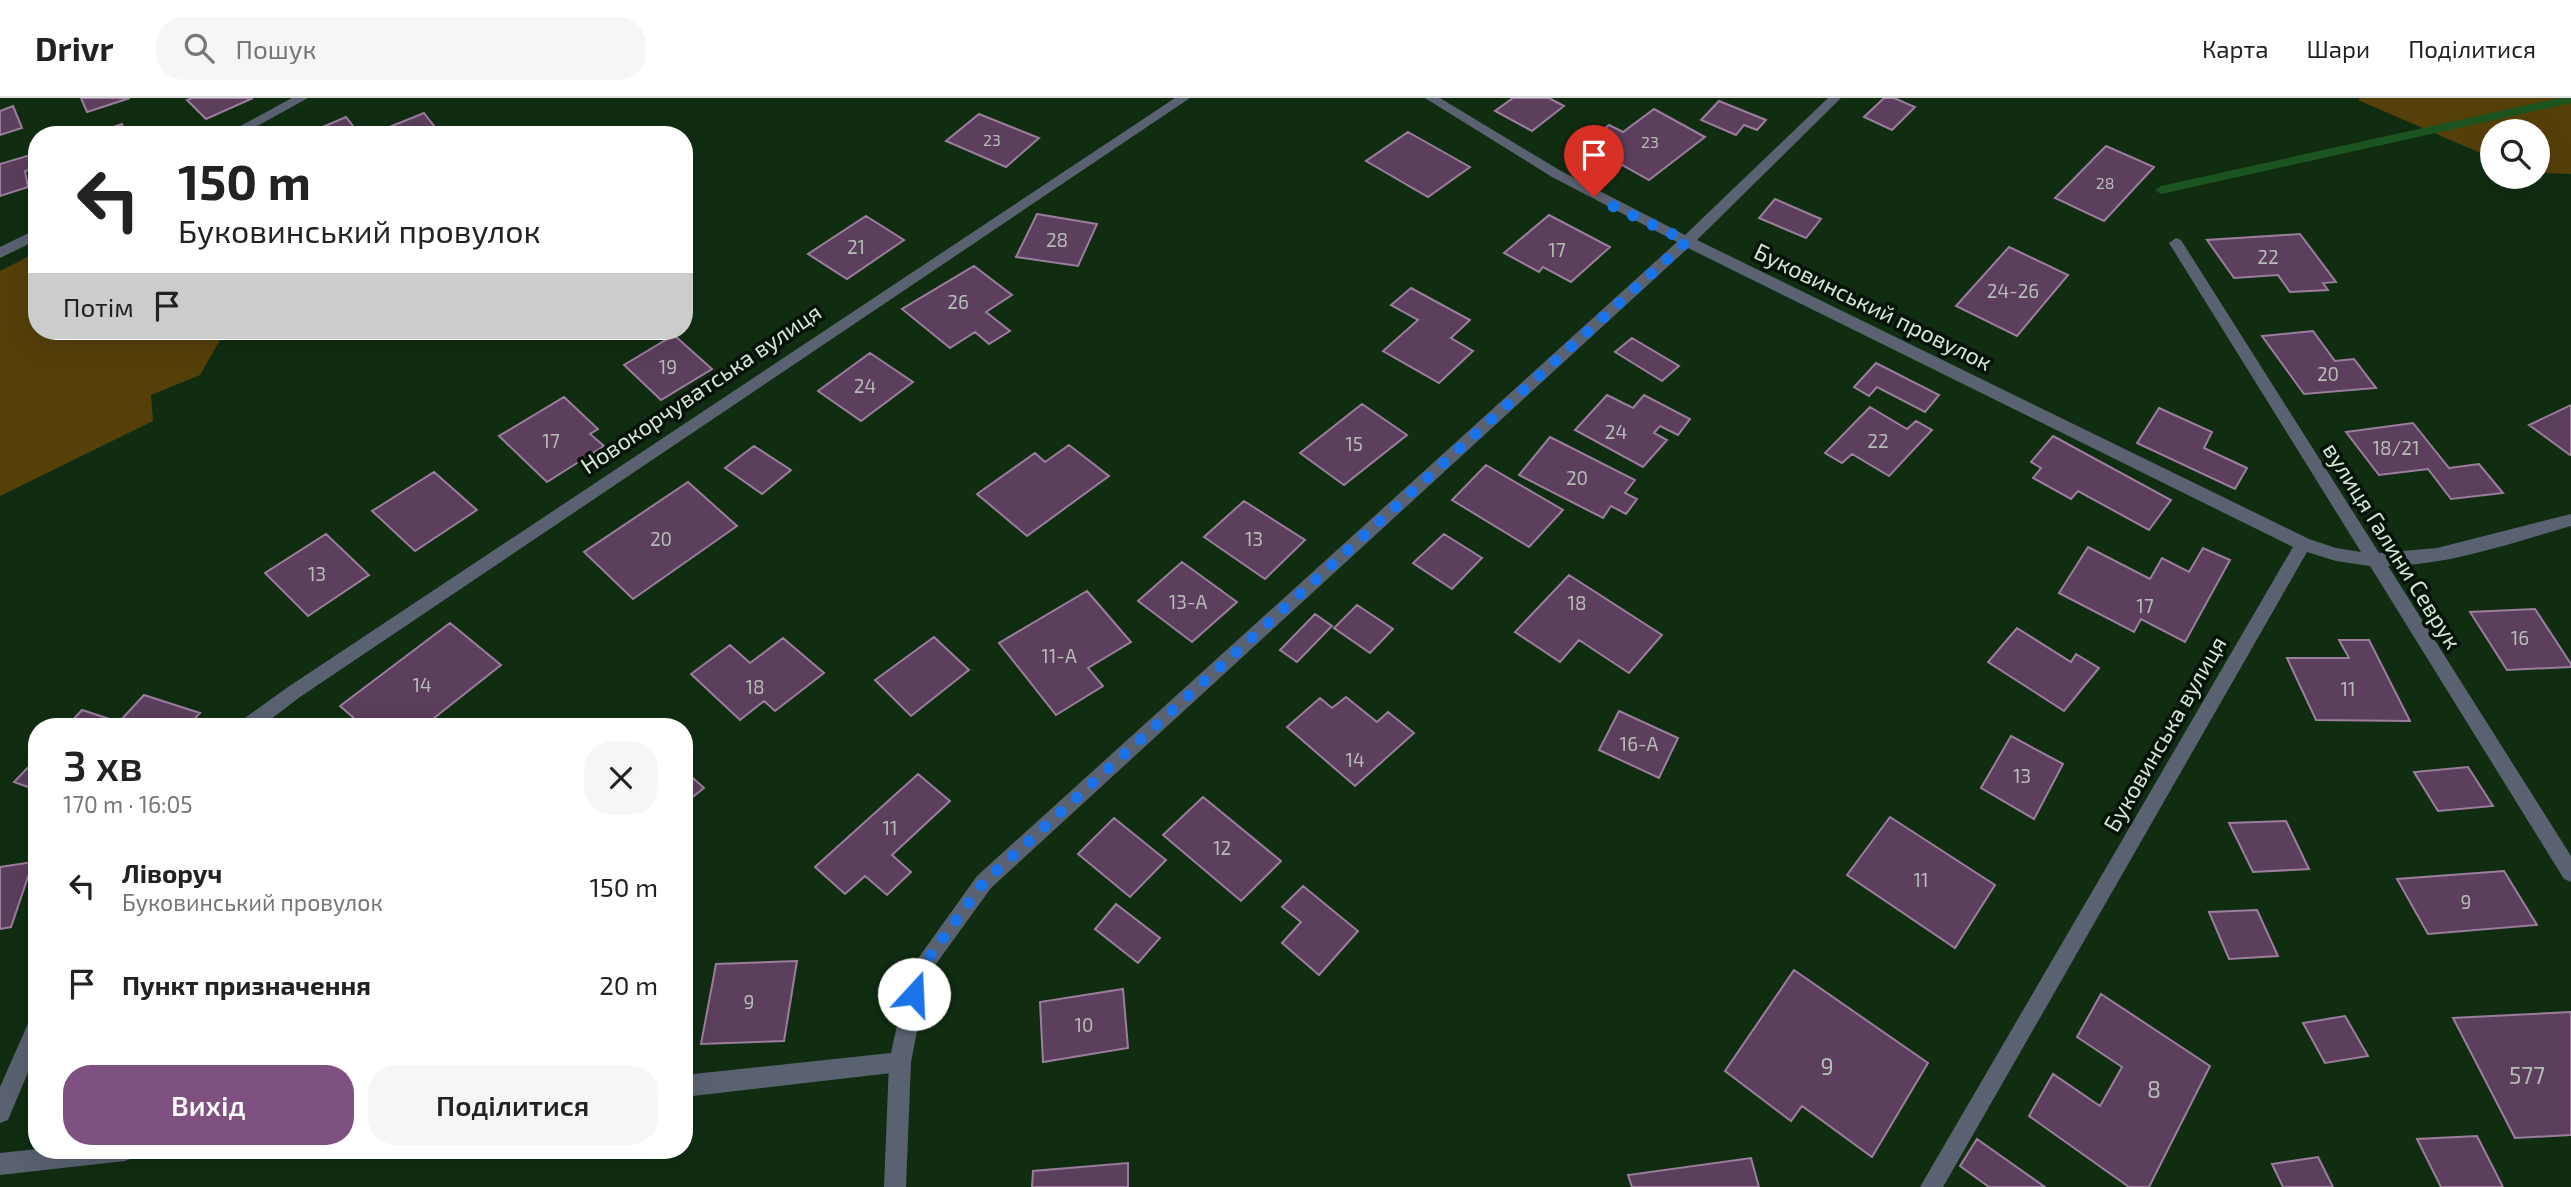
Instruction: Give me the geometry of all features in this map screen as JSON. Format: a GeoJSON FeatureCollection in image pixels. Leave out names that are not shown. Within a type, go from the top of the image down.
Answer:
{"type":"FeatureCollection","features":[{"type":"Feature","properties":{"kind":"street"},"geometry":{"type":"LineString","coordinates":[[248,126],[302,98]]}},
{"type":"Feature","properties":{"kind":"street","name":"Новокорчуватська вулиця"},"geometry":{"type":"LineString","coordinates":[[259,718],[1184,98]]}},
{"type":"Feature","properties":{"kind":"street","name":"Буковинський провулок"},"geometry":{"type":"LineString","coordinates":[[1431,98],[1523,158],[1618,210],[1687,241],[2303,544]]}},
{"type":"Feature","properties":{"kind":"street"},"geometry":{"type":"LineString","coordinates":[[895,1187],[900,1062],[919,971],[984,882],[1687,241],[1835,98]]}},
{"type":"Feature","properties":{"kind":"street"},"geometry":{"type":"LineString","coordinates":[[0,253],[28,239]]}},
{"type":"Feature","properties":{"kind":"street","name":"вулиця Галини Севрук"},"geometry":{"type":"LineString","coordinates":[[2176,243],[2571,873]]}},
{"type":"Feature","properties":{"kind":"street"},"geometry":{"type":"LineString","coordinates":[[2303,544],[2327,554],[2375,561],[2438,556],[2571,520]]}},
{"type":"Feature","properties":{"kind":"street","name":"Буковинська вулиця"},"geometry":{"type":"LineString","coordinates":[[1931,1187],[2303,544]]}},
{"type":"Feature","properties":{"kind":"street"},"geometry":{"type":"LineString","coordinates":[[0,1112],[28,1047]]}},
{"type":"Feature","properties":{"kind":"street"},"geometry":{"type":"LineString","coordinates":[[693,1085],[900,1062]]}},
{"type":"Feature","properties":{"kind":"street"},"geometry":{"type":"LineString","coordinates":[[0,1164],[45,1159]]}},
{"type":"Feature","properties":{"kind":"shaded area"},"geometry":{"type":"Polygon","coordinates":[[[2571,98],[2571,174],[2550,173],[2550,119],[2480,119],[2480,153],[2358,100],[2571,98]]]}},
{"type":"Feature","properties":{"kind":"shaded area"},"geometry":{"type":"Polygon","coordinates":[[[28,257],[28,340],[220,340],[200,375],[151,395],[153,421],[0,496],[0,271],[28,257]]]}},
{"type":"Feature","properties":{"kind":"building"},"geometry":{"type":"Polygon","coordinates":[[[81,98],[130,98],[87,112],[81,98]]]}},
{"type":"Feature","properties":{"kind":"building"},"geometry":{"type":"Polygon","coordinates":[[[253,98],[206,119],[187,100],[253,98]]]}},
{"type":"Feature","properties":{"kind":"building"},"geometry":{"type":"Polygon","coordinates":[[[1513,98],[1549,98],[1564,106],[1532,131],[1495,111],[1513,98]]]}},
{"type":"Feature","properties":{"kind":"building"},"geometry":{"type":"Polygon","coordinates":[[[1884,98],[1894,98],[1915,107],[1892,130],[1864,117],[1884,98]]]}},
{"type":"Feature","properties":{"kind":"building"},"geometry":{"type":"Polygon","coordinates":[[[1719,101],[1766,120],[1757,130],[1744,125],[1736,135],[1701,120],[1719,101]]]}},
{"type":"Feature","properties":{"kind":"building"},"geometry":{"type":"Polygon","coordinates":[[[13,106],[22,128],[0,135],[0,111],[13,106]]]}},
{"type":"Feature","properties":{"kind":"building"},"geometry":{"type":"Polygon","coordinates":[[[1654,109],[1705,137],[1649,180],[1601,153],[1610,146],[1593,137],[1609,125],[1623,132],[1654,109]]]}},
{"type":"Feature","properties":{"kind":"building"},"geometry":{"type":"Polygon","coordinates":[[[424,113],[434,126],[392,126],[424,113]]]}},
{"type":"Feature","properties":{"kind":"building"},"geometry":{"type":"Polygon","coordinates":[[[979,114],[1039,138],[1006,167],[946,141],[979,114]]]}},
{"type":"Feature","properties":{"kind":"building"},"geometry":{"type":"Polygon","coordinates":[[[346,117],[353,126],[325,126],[346,117]]]}},
{"type":"Feature","properties":{"kind":"building"},"geometry":{"type":"Polygon","coordinates":[[[1408,132],[1470,167],[1428,197],[1366,161],[1408,132]]]}},
{"type":"Feature","properties":{"kind":"building"},"geometry":{"type":"Polygon","coordinates":[[[2106,146],[2154,167],[2104,221],[2055,198],[2106,146]]]}},
{"type":"Feature","properties":{"kind":"building"},"geometry":{"type":"Polygon","coordinates":[[[28,156],[28,170],[25,171],[28,187],[0,196],[0,164],[28,156]]]}},
{"type":"Feature","properties":{"kind":"building"},"geometry":{"type":"Polygon","coordinates":[[[1775,199],[1821,219],[1806,238],[1759,218],[1775,199]]]}},
{"type":"Feature","properties":{"kind":"building"},"geometry":{"type":"Polygon","coordinates":[[[1037,214],[1097,224],[1078,266],[1016,257],[1037,214]]]}},
{"type":"Feature","properties":{"kind":"building"},"geometry":{"type":"Polygon","coordinates":[[[1549,215],[1610,247],[1571,282],[1543,267],[1539,272],[1504,253],[1549,215]]]}},
{"type":"Feature","properties":{"kind":"building"},"geometry":{"type":"Polygon","coordinates":[[[866,216],[904,240],[847,279],[808,254],[866,216]]]}},
{"type":"Feature","properties":{"kind":"building"},"geometry":{"type":"Polygon","coordinates":[[[2300,234],[2336,282],[2323,283],[2328,290],[2290,292],[2278,275],[2234,278],[2207,240],[2300,234]]]}},
{"type":"Feature","properties":{"kind":"building"},"geometry":{"type":"Polygon","coordinates":[[[2009,247],[2068,275],[2017,336],[1956,306],[2009,247]]]}},
{"type":"Feature","properties":{"kind":"building"},"geometry":{"type":"Polygon","coordinates":[[[974,266],[1012,295],[986,312],[1010,331],[989,344],[975,332],[950,348],[902,309],[974,266]]]}},
{"type":"Feature","properties":{"kind":"building"},"geometry":{"type":"Polygon","coordinates":[[[1411,288],[1470,320],[1451,338],[1473,351],[1439,383],[1383,351],[1418,320],[1391,305],[1411,288]]]}},
{"type":"Feature","properties":{"kind":"building"},"geometry":{"type":"Polygon","coordinates":[[[2313,331],[2335,361],[2354,359],[2376,388],[2304,394],[2262,336],[2313,331]]]}},
{"type":"Feature","properties":{"kind":"building"},"geometry":{"type":"Polygon","coordinates":[[[1632,338],[1679,366],[1662,381],[1615,352],[1632,338]]]}},
{"type":"Feature","properties":{"kind":"building"},"geometry":{"type":"Polygon","coordinates":[[[666,340],[680,340],[712,369],[661,400],[624,365],[666,340]]]}},
{"type":"Feature","properties":{"kind":"building"},"geometry":{"type":"Polygon","coordinates":[[[870,353],[913,382],[861,421],[818,391],[870,353]]]}},
{"type":"Feature","properties":{"kind":"building"},"geometry":{"type":"Polygon","coordinates":[[[1876,363],[1939,395],[1925,412],[1877,387],[1869,396],[1854,387],[1876,363]]]}},
{"type":"Feature","properties":{"kind":"building"},"geometry":{"type":"Polygon","coordinates":[[[1607,395],[1633,408],[1644,395],[1690,419],[1678,435],[1660,426],[1654,433],[1667,440],[1643,467],[1575,430],[1607,395]]]}},
{"type":"Feature","properties":{"kind":"building"},"geometry":{"type":"Polygon","coordinates":[[[564,397],[598,429],[590,434],[604,446],[547,482],[499,436],[564,397]]]}},
{"type":"Feature","properties":{"kind":"building"},"geometry":{"type":"Polygon","coordinates":[[[1362,404],[1407,435],[1344,485],[1300,453],[1362,404]]]}},
{"type":"Feature","properties":{"kind":"building"},"geometry":{"type":"Polygon","coordinates":[[[2571,405],[2571,455],[2570,455],[2529,425],[2571,405]]]}},
{"type":"Feature","properties":{"kind":"building"},"geometry":{"type":"Polygon","coordinates":[[[1870,407],[1907,429],[1916,421],[1932,430],[1889,476],[1852,454],[1842,463],[1825,453],[1870,407]]]}},
{"type":"Feature","properties":{"kind":"building"},"geometry":{"type":"Polygon","coordinates":[[[2159,408],[2212,432],[2204,448],[2247,468],[2235,489],[2137,443],[2159,408]]]}},
{"type":"Feature","properties":{"kind":"building"},"geometry":{"type":"Polygon","coordinates":[[[2413,423],[2449,468],[2479,464],[2503,493],[2451,499],[2428,469],[2379,475],[2346,432],[2413,423]]]}},
{"type":"Feature","properties":{"kind":"building"},"geometry":{"type":"Polygon","coordinates":[[[2053,436],[2171,500],[2149,530],[2078,491],[2071,499],[2033,478],[2041,468],[2031,462],[2053,436]]]}},
{"type":"Feature","properties":{"kind":"building"},"geometry":{"type":"Polygon","coordinates":[[[1550,437],[1635,480],[1625,493],[1637,499],[1626,514],[1611,506],[1603,518],[1519,475],[1550,437]]]}},
{"type":"Feature","properties":{"kind":"building"},"geometry":{"type":"Polygon","coordinates":[[[1069,445],[1109,476],[1027,536],[977,494],[1035,453],[1045,462],[1069,445]]]}},
{"type":"Feature","properties":{"kind":"building"},"geometry":{"type":"Polygon","coordinates":[[[754,446],[791,470],[762,494],[725,468],[754,446]]]}},
{"type":"Feature","properties":{"kind":"building"},"geometry":{"type":"Polygon","coordinates":[[[1486,465],[1563,510],[1529,547],[1452,500],[1486,465]]]}},
{"type":"Feature","properties":{"kind":"building"},"geometry":{"type":"Polygon","coordinates":[[[434,472],[477,510],[415,551],[372,511],[434,472]]]}},
{"type":"Feature","properties":{"kind":"building"},"geometry":{"type":"Polygon","coordinates":[[[688,482],[737,526],[633,599],[584,552],[688,482]]]}},
{"type":"Feature","properties":{"kind":"building"},"geometry":{"type":"Polygon","coordinates":[[[1244,501],[1305,540],[1265,579],[1204,537],[1244,501]]]}},
{"type":"Feature","properties":{"kind":"building"},"geometry":{"type":"Polygon","coordinates":[[[326,534],[369,575],[308,616],[265,573],[326,534]]]}},
{"type":"Feature","properties":{"kind":"building"},"geometry":{"type":"Polygon","coordinates":[[[1444,534],[1482,558],[1452,589],[1413,563],[1444,534]]]}},
{"type":"Feature","properties":{"kind":"building"},"geometry":{"type":"Polygon","coordinates":[[[2088,547],[2150,579],[2162,558],[2189,572],[2203,548],[2230,560],[2185,642],[2141,619],[2134,632],[2059,593],[2088,547]]]}},
{"type":"Feature","properties":{"kind":"building"},"geometry":{"type":"Polygon","coordinates":[[[1182,562],[1237,602],[1192,642],[1138,601],[1182,562]]]}},
{"type":"Feature","properties":{"kind":"building"},"geometry":{"type":"Polygon","coordinates":[[[1569,575],[1662,635],[1629,673],[1579,640],[1560,662],[1515,632],[1569,575]]]}},
{"type":"Feature","properties":{"kind":"building"},"geometry":{"type":"Polygon","coordinates":[[[1087,591],[1131,642],[1088,668],[1103,686],[1056,715],[999,643],[1087,591]]]}},
{"type":"Feature","properties":{"kind":"building"},"geometry":{"type":"Polygon","coordinates":[[[1357,605],[1393,629],[1370,653],[1334,628],[1357,605]]]}},
{"type":"Feature","properties":{"kind":"building"},"geometry":{"type":"Polygon","coordinates":[[[2535,609],[2571,667],[2507,670],[2470,612],[2535,609]]]}},
{"type":"Feature","properties":{"kind":"building"},"geometry":{"type":"Polygon","coordinates":[[[1315,614],[1332,626],[1297,662],[1280,650],[1315,614]]]}},
{"type":"Feature","properties":{"kind":"building"},"geometry":{"type":"Polygon","coordinates":[[[450,623],[501,665],[434,718],[354,718],[340,706],[450,623]]]}},
{"type":"Feature","properties":{"kind":"building"},"geometry":{"type":"Polygon","coordinates":[[[2017,628],[2071,662],[2076,654],[2099,668],[2064,711],[1988,662],[2017,628]]]}},
{"type":"Feature","properties":{"kind":"building"},"geometry":{"type":"Polygon","coordinates":[[[934,637],[969,670],[911,716],[875,680],[934,637]]]}},
{"type":"Feature","properties":{"kind":"building"},"geometry":{"type":"Polygon","coordinates":[[[783,638],[824,673],[775,711],[764,701],[740,720],[691,674],[730,645],[750,663],[783,638]]]}},
{"type":"Feature","properties":{"kind":"building"},"geometry":{"type":"Polygon","coordinates":[[[2339,640],[2369,640],[2410,721],[2316,720],[2287,658],[2349,658],[2339,640]]]}},
{"type":"Feature","properties":{"kind":"building"},"geometry":{"type":"Polygon","coordinates":[[[144,695],[200,713],[195,718],[123,718],[144,695]]]}},
{"type":"Feature","properties":{"kind":"building"},"geometry":{"type":"Polygon","coordinates":[[[1346,697],[1377,722],[1388,712],[1414,733],[1355,786],[1287,727],[1320,698],[1332,708],[1346,697]]]}},
{"type":"Feature","properties":{"kind":"building"},"geometry":{"type":"Polygon","coordinates":[[[82,710],[107,718],[74,718],[82,710]]]}},
{"type":"Feature","properties":{"kind":"building"},"geometry":{"type":"Polygon","coordinates":[[[1619,711],[1678,738],[1659,778],[1599,750],[1619,711]]]}},
{"type":"Feature","properties":{"kind":"building"},"geometry":{"type":"Polygon","coordinates":[[[2011,736],[2063,764],[2034,819],[1981,788],[2011,736]]]}},
{"type":"Feature","properties":{"kind":"building"},"geometry":{"type":"Polygon","coordinates":[[[28,767],[28,787],[14,782],[28,767]]]}},
{"type":"Feature","properties":{"kind":"building"},"geometry":{"type":"Polygon","coordinates":[[[2468,767],[2493,806],[2438,811],[2414,772],[2468,767]]]}},
{"type":"Feature","properties":{"kind":"building"},"geometry":{"type":"Polygon","coordinates":[[[918,774],[950,801],[892,855],[911,872],[887,895],[865,876],[845,894],[815,867],[918,774]]]}},
{"type":"Feature","properties":{"kind":"building"},"geometry":{"type":"Polygon","coordinates":[[[693,778],[704,788],[693,797],[693,778]]]}},
{"type":"Feature","properties":{"kind":"building"},"geometry":{"type":"Polygon","coordinates":[[[1203,797],[1281,861],[1241,901],[1163,835],[1203,797]]]}},
{"type":"Feature","properties":{"kind":"building"},"geometry":{"type":"Polygon","coordinates":[[[1890,817],[1995,885],[1955,948],[1847,875],[1890,817]]]}},
{"type":"Feature","properties":{"kind":"building"},"geometry":{"type":"Polygon","coordinates":[[[1114,818],[1166,860],[1130,897],[1078,854],[1114,818]]]}},
{"type":"Feature","properties":{"kind":"building"},"geometry":{"type":"Polygon","coordinates":[[[2286,821],[2309,869],[2253,872],[2229,823],[2286,821]]]}},
{"type":"Feature","properties":{"kind":"building"},"geometry":{"type":"Polygon","coordinates":[[[28,863],[28,877],[11,927],[0,929],[0,867],[28,863]]]}},
{"type":"Feature","properties":{"kind":"building"},"geometry":{"type":"Polygon","coordinates":[[[2504,871],[2537,925],[2428,934],[2397,879],[2504,871]]]}},
{"type":"Feature","properties":{"kind":"building"},"geometry":{"type":"Polygon","coordinates":[[[1303,886],[1358,931],[1319,975],[1282,943],[1301,922],[1282,907],[1303,886]]]}},
{"type":"Feature","properties":{"kind":"building"},"geometry":{"type":"Polygon","coordinates":[[[1116,904],[1160,938],[1138,963],[1095,929],[1116,904]]]}},
{"type":"Feature","properties":{"kind":"building"},"geometry":{"type":"Polygon","coordinates":[[[2257,910],[2278,956],[2229,959],[2209,912],[2257,910]]]}},
{"type":"Feature","properties":{"kind":"building"},"geometry":{"type":"Polygon","coordinates":[[[797,961],[784,1041],[701,1044],[716,964],[797,961]]]}},
{"type":"Feature","properties":{"kind":"building"},"geometry":{"type":"Polygon","coordinates":[[[1794,970],[1928,1063],[1872,1157],[1802,1106],[1791,1121],[1725,1071],[1794,970]]]}},
{"type":"Feature","properties":{"kind":"building"},"geometry":{"type":"Polygon","coordinates":[[[1123,989],[1128,1048],[1043,1062],[1040,1002],[1123,989]]]}},
{"type":"Feature","properties":{"kind":"building"},"geometry":{"type":"Polygon","coordinates":[[[2101,994],[2210,1066],[2149,1187],[2129,1187],[2029,1116],[2053,1074],[2100,1106],[2122,1067],[2077,1037],[2101,994]]]}},
{"type":"Feature","properties":{"kind":"building"},"geometry":{"type":"Polygon","coordinates":[[[2571,1012],[2571,1135],[2515,1138],[2453,1018],[2571,1012]]]}},
{"type":"Feature","properties":{"kind":"building"},"geometry":{"type":"Polygon","coordinates":[[[2345,1016],[2368,1056],[2325,1063],[2303,1023],[2345,1016]]]}},
{"type":"Feature","properties":{"kind":"building"},"geometry":{"type":"Polygon","coordinates":[[[2477,1136],[2503,1187],[2441,1187],[2417,1139],[2477,1136]]]}},
{"type":"Feature","properties":{"kind":"building"},"geometry":{"type":"Polygon","coordinates":[[[1977,1139],[2045,1187],[1989,1187],[1960,1166],[1977,1139]]]}},
{"type":"Feature","properties":{"kind":"building"},"geometry":{"type":"Polygon","coordinates":[[[2318,1157],[2333,1187],[2283,1187],[2272,1164],[2318,1157]]]}},
{"type":"Feature","properties":{"kind":"building"},"geometry":{"type":"Polygon","coordinates":[[[1751,1158],[1759,1187],[1632,1187],[1628,1175],[1751,1158]]]}},
{"type":"Feature","properties":{"kind":"building"},"geometry":{"type":"Polygon","coordinates":[[[1128,1163],[1128,1187],[1032,1187],[1033,1171],[1128,1163]]]}},
{"type":"Feature","properties":{"kind":"waterway"},"geometry":{"type":"LineString","coordinates":[[2161,190],[2571,99]]}},
{"type":"Feature","properties":{"kind":"route"},"geometry":{"type":"LineString","coordinates":[[914,994],[919,971],[984,882],[1687,241],[1594,197]]}}]}
